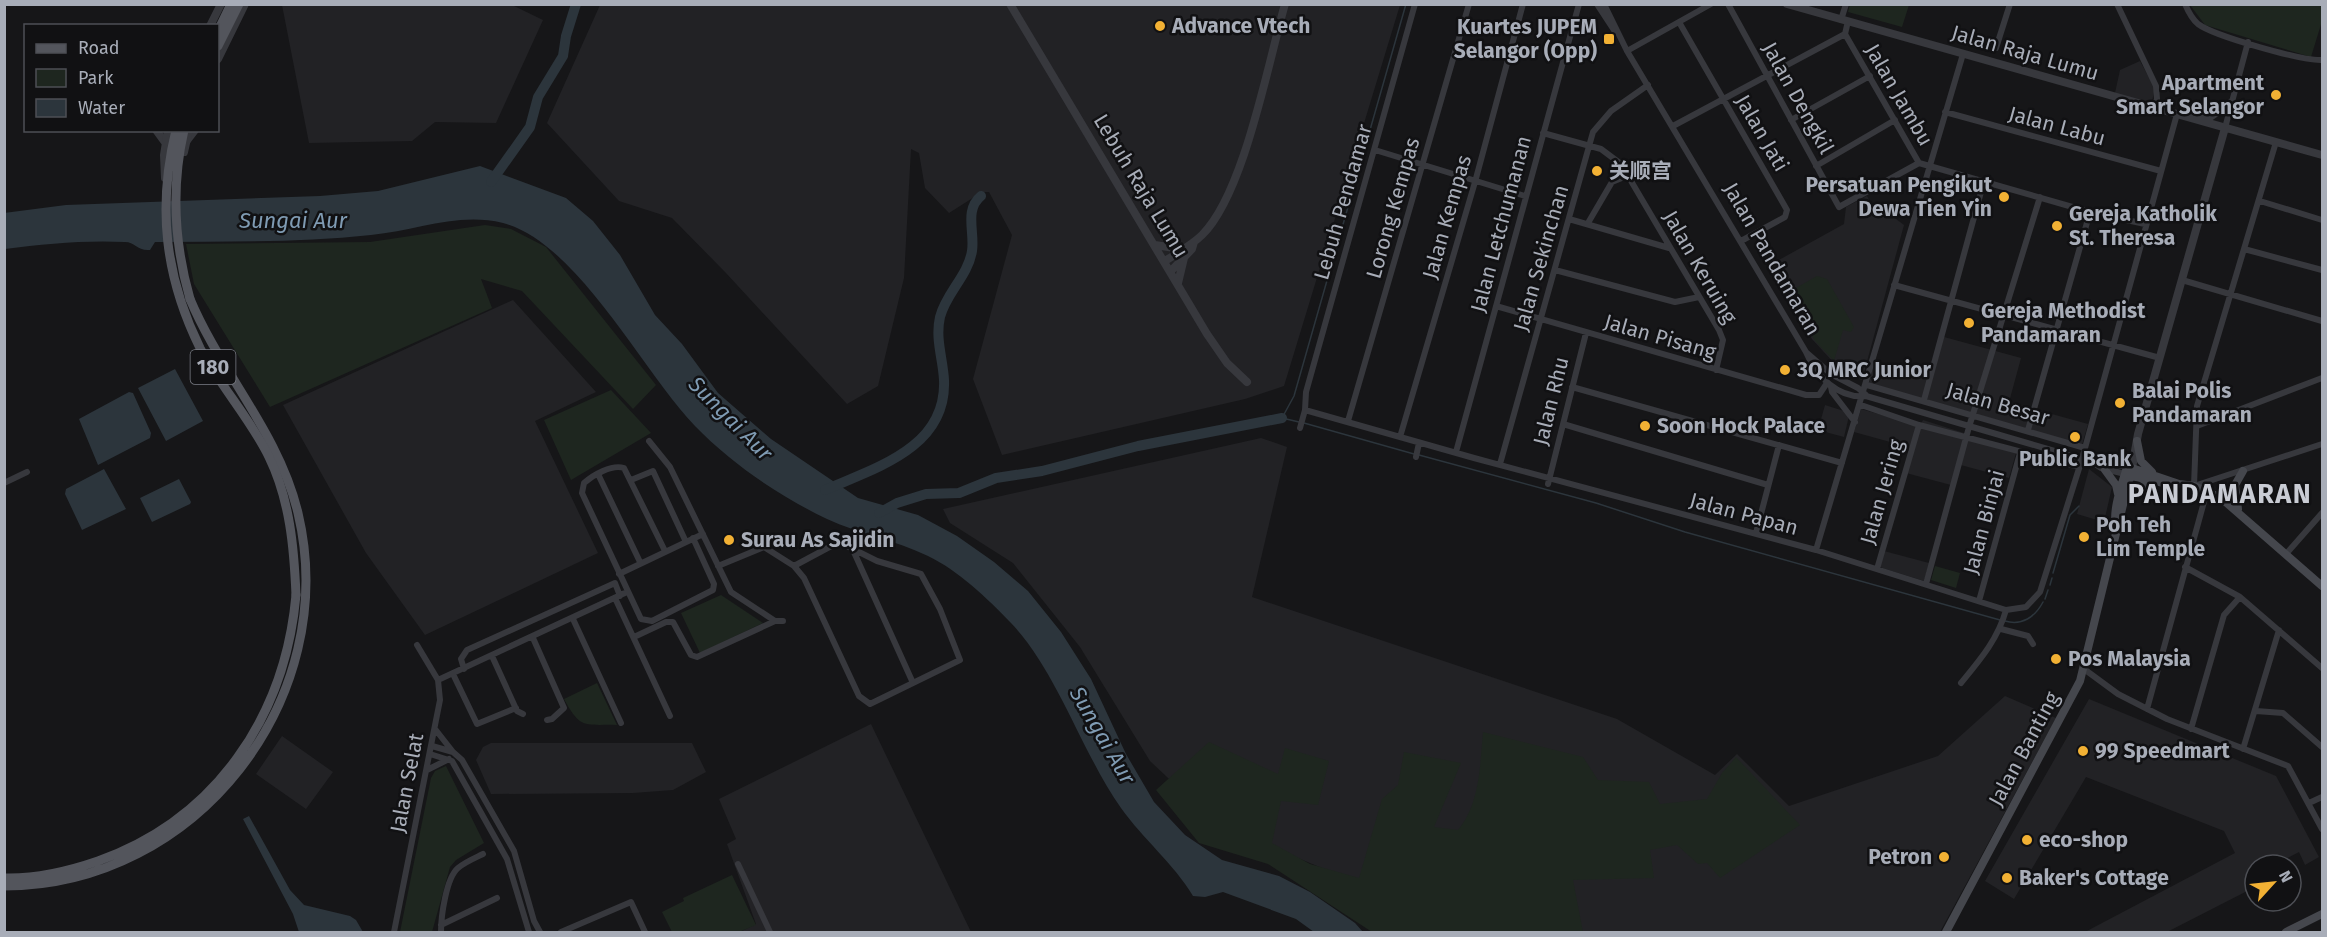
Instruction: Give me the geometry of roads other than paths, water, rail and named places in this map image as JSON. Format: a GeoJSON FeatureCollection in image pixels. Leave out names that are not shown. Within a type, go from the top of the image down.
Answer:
{"type":"FeatureCollection","features":[{"type":"Feature","properties":{"kind":"main road"},"geometry":{"type":"LineString","coordinates":[[219,29],[229,4]]}},
{"type":"Feature","properties":{"kind":"main road"},"geometry":{"type":"LineString","coordinates":[[219,44],[242,4]]}},
{"type":"Feature","properties":{"kind":"main road","name":"180"},"geometry":{"type":"LineString","coordinates":[[4,878],[63,871],[120,853],[165,828],[201,799],[236,760],[265,713],[277,687],[290,645],[301,596],[290,520],[277,478],[255,432],[201,349],[175,283],[165,228],[165,186],[176,132]]}},
{"type":"Feature","properties":{"kind":"main road","name":"180"},"geometry":{"type":"LineString","coordinates":[[4,886],[63,879],[116,863],[175,831],[222,792],[250,757],[278,707],[297,655],[305,553],[288,479],[267,433],[214,349],[190,299],[182,265],[175,189],[187,132]]}},
{"type":"Feature","properties":{"kind":"main road"},"geometry":{"type":"LineString","coordinates":[[2137,441],[2141,461],[2157,479]]}},
{"type":"Feature","properties":{"kind":"main road"},"geometry":{"type":"LineString","coordinates":[[2102,468],[2116,485],[2122,499],[2137,487],[2157,479]]}},
{"type":"Feature","properties":{"kind":"main road"},"geometry":{"type":"LineString","coordinates":[[2129,471],[2194,486],[2222,498],[2322,586]]}},
{"type":"Feature","properties":{"kind":"main road","name":"Jalan Banting"},"geometry":{"type":"LineString","coordinates":[[1946,933],[2061,721],[2084,669],[2116,528],[2121,520],[2122,499],[2129,471]]}},
{"type":"Feature","properties":{"kind":"main road"},"geometry":{"type":"LineString","coordinates":[[2240,513],[2234,490],[2236,480],[2242,471]]}},
{"type":"Feature","properties":{"kind":"main road"},"geometry":{"type":"LineString","coordinates":[[2286,933],[2322,914]]}},
{"type":"Feature","properties":{"kind":"street"},"geometry":{"type":"LineString","coordinates":[[211,24],[221,4]]}},
{"type":"Feature","properties":{"kind":"street"},"geometry":{"type":"LineString","coordinates":[[218,24],[229,4]]}},
{"type":"Feature","properties":{"kind":"street"},"geometry":{"type":"LineString","coordinates":[[219,49],[242,4]]}},
{"type":"Feature","properties":{"kind":"street"},"geometry":{"type":"LineString","coordinates":[[219,57],[242,4]]}},
{"type":"Feature","properties":{"kind":"street","name":"Lebuh Raja Lumu"},"geometry":{"type":"LineString","coordinates":[[1010,4],[1222,356],[1247,382]]}},
{"type":"Feature","properties":{"kind":"street"},"geometry":{"type":"LineString","coordinates":[[1171,271],[1183,253],[1207,229],[1235,178],[1285,4]]}},
{"type":"Feature","properties":{"kind":"street","name":"Lebuh Pendamar"},"geometry":{"type":"LineString","coordinates":[[1300,428],[1305,413],[1306,392],[1376,150],[1415,4]]}},
{"type":"Feature","properties":{"kind":"street","name":"Lorong Kempas"},"geometry":{"type":"LineString","coordinates":[[1348,422],[1424,166],[1469,4]]}},
{"type":"Feature","properties":{"kind":"street","name":"Jalan Kempas"},"geometry":{"type":"LineString","coordinates":[[1400,437],[1475,182],[1523,4]]}},
{"type":"Feature","properties":{"kind":"street","name":"Jalan Letchumanan"},"geometry":{"type":"LineString","coordinates":[[1456,452],[1525,195],[1580,4]]}},
{"type":"Feature","properties":{"kind":"street"},"geometry":{"type":"LineString","coordinates":[[1597,4],[1620,38]]}},
{"type":"Feature","properties":{"kind":"street","name":"Jalan Pandamaran"},"geometry":{"type":"LineString","coordinates":[[1604,4],[1627,51],[1806,352],[1812,367],[1829,385],[1855,422]]}},
{"type":"Feature","properties":{"kind":"street"},"geometry":{"type":"LineString","coordinates":[[1627,51],[1711,4]]}},
{"type":"Feature","properties":{"kind":"street","name":"Jalan Dengkil"},"geometry":{"type":"LineString","coordinates":[[1728,4],[1839,207],[1919,163]]}},
{"type":"Feature","properties":{"kind":"street","name":"Jalan Raja Lumu"},"geometry":{"type":"LineString","coordinates":[[1788,4],[2322,155]]}},
{"type":"Feature","properties":{"kind":"street"},"geometry":{"type":"LineString","coordinates":[[1673,126],[1845,33],[1845,4]]}},
{"type":"Feature","properties":{"kind":"street"},"geometry":{"type":"LineString","coordinates":[[1996,48],[2010,4]]}},
{"type":"Feature","properties":{"kind":"street"},"geometry":{"type":"LineString","coordinates":[[2117,4],[2156,86],[2157,99],[2154,108]]}},
{"type":"Feature","properties":{"kind":"street"},"geometry":{"type":"LineString","coordinates":[[2185,4],[2199,24],[2248,42],[2322,60]]}},
{"type":"Feature","properties":{"kind":"street","name":"Jalan Jati"},"geometry":{"type":"LineString","coordinates":[[1678,22],[1787,210],[1785,217],[1741,241]]}},
{"type":"Feature","properties":{"kind":"street","name":"Jalan Jambu"},"geometry":{"type":"LineString","coordinates":[[1845,33],[1919,163],[2090,212],[2145,224]]}},
{"type":"Feature","properties":{"kind":"street"},"geometry":{"type":"LineString","coordinates":[[2129,471],[2248,42]]}},
{"type":"Feature","properties":{"kind":"street"},"geometry":{"type":"LineString","coordinates":[[1816,550],[1864,396],[1894,285],[1963,54]]}},
{"type":"Feature","properties":{"kind":"street"},"geometry":{"type":"LineString","coordinates":[[1791,120],[1870,75]]}},
{"type":"Feature","properties":{"kind":"street","name":"Jalan Sekinchan"},"geometry":{"type":"LineString","coordinates":[[1500,464],[1596,125],[1627,97],[1648,85]]}},
{"type":"Feature","properties":{"kind":"street"},"geometry":{"type":"LineString","coordinates":[[2194,119],[2210,117],[2232,102]]}},
{"type":"Feature","properties":{"kind":"street","name":"Jalan Labu"},"geometry":{"type":"LineString","coordinates":[[1945,112],[2161,171]]}},
{"type":"Feature","properties":{"kind":"street"},"geometry":{"type":"LineString","coordinates":[[1961,683],[1985,655],[2002,627],[2005,613],[2025,607],[2040,592],[2082,459],[2177,114]]}},
{"type":"Feature","properties":{"kind":"street"},"geometry":{"type":"LineString","coordinates":[[1816,166],[1895,120]]}},
{"type":"Feature","properties":{"kind":"street"},"geometry":{"type":"LineString","coordinates":[[157,132],[164,141],[177,145],[189,140],[194,132]]}},
{"type":"Feature","properties":{"kind":"street"},"geometry":{"type":"LineString","coordinates":[[165,186],[164,155],[168,132]]}},
{"type":"Feature","properties":{"kind":"street","name":"Jalan Keruing"},"geometry":{"type":"LineString","coordinates":[[1544,133],[1609,153],[1629,176],[1723,340],[1716,370]]}},
{"type":"Feature","properties":{"kind":"street"},"geometry":{"type":"LineString","coordinates":[[2276,142],[2197,406],[2194,486],[2322,444]]}},
{"type":"Feature","properties":{"kind":"street"},"geometry":{"type":"LineString","coordinates":[[1376,150],[1475,182],[1525,195]]}},
{"type":"Feature","properties":{"kind":"street"},"geometry":{"type":"LineString","coordinates":[[1588,223],[1612,182],[1629,176]]}},
{"type":"Feature","properties":{"kind":"street"},"geometry":{"type":"LineString","coordinates":[[1924,400],[1984,181]]}},
{"type":"Feature","properties":{"kind":"street"},"geometry":{"type":"LineString","coordinates":[[1926,584],[1966,437],[2040,197]]}},
{"type":"Feature","properties":{"kind":"street"},"geometry":{"type":"LineString","coordinates":[[2259,201],[2322,220]]}},
{"type":"Feature","properties":{"kind":"street"},"geometry":{"type":"LineString","coordinates":[[2028,430],[2090,212]]}},
{"type":"Feature","properties":{"kind":"street"},"geometry":{"type":"LineString","coordinates":[[1569,219],[1670,248]]}},
{"type":"Feature","properties":{"kind":"street"},"geometry":{"type":"LineString","coordinates":[[1154,245],[1183,253]]}},
{"type":"Feature","properties":{"kind":"street"},"geometry":{"type":"LineString","coordinates":[[2244,249],[2322,270]]}},
{"type":"Feature","properties":{"kind":"street"},"geometry":{"type":"LineString","coordinates":[[1165,261],[1183,253]]}},
{"type":"Feature","properties":{"kind":"street"},"geometry":{"type":"LineString","coordinates":[[1178,283],[1183,253]]}},
{"type":"Feature","properties":{"kind":"street"},"geometry":{"type":"LineString","coordinates":[[1555,270],[1675,302],[1699,297]]}},
{"type":"Feature","properties":{"kind":"street"},"geometry":{"type":"LineString","coordinates":[[2182,280],[2322,321]]}},
{"type":"Feature","properties":{"kind":"street"},"geometry":{"type":"LineString","coordinates":[[1894,285],[2160,358]]}},
{"type":"Feature","properties":{"kind":"street","name":"Jalan Pisang"},"geometry":{"type":"LineString","coordinates":[[1496,306],[1716,370],[1816,396],[1829,385]]}},
{"type":"Feature","properties":{"kind":"street","name":"Jalan Rhu"},"geometry":{"type":"LineString","coordinates":[[1548,481],[1586,333]]}},
{"type":"Feature","properties":{"kind":"street"},"geometry":{"type":"LineString","coordinates":[[1806,352],[1831,374],[1864,396],[2082,459],[2102,460],[2129,471]]}},
{"type":"Feature","properties":{"kind":"street"},"geometry":{"type":"LineString","coordinates":[[2197,426],[2322,378]]}},
{"type":"Feature","properties":{"kind":"street"},"geometry":{"type":"LineString","coordinates":[[1829,385],[1854,397],[1864,396]]}},
{"type":"Feature","properties":{"kind":"street","name":"Jalan Besar"},"geometry":{"type":"LineString","coordinates":[[1867,385],[2085,448]]}},
{"type":"Feature","properties":{"kind":"street"},"geometry":{"type":"LineString","coordinates":[[1572,387],[1842,463]]}},
{"type":"Feature","properties":{"kind":"street","name":"Jalan Besar"},"geometry":{"type":"LineString","coordinates":[[1861,405],[1919,425],[2079,467]]}},
{"type":"Feature","properties":{"kind":"street","name":"Jalan Papan"},"geometry":{"type":"LineString","coordinates":[[1305,413],[1348,422],[1400,437],[1418,445],[1500,464],[1548,481],[1816,550],[1979,601],[2005,613]]}},
{"type":"Feature","properties":{"kind":"street"},"geometry":{"type":"LineString","coordinates":[[1563,424],[1768,485]]}},
{"type":"Feature","properties":{"kind":"street","name":"Jalan Jering"},"geometry":{"type":"LineString","coordinates":[[1876,569],[1919,425]]}},
{"type":"Feature","properties":{"kind":"street"},"geometry":{"type":"LineString","coordinates":[[634,637],[666,622],[674,622],[691,655],[698,657],[779,621],[736,597],[718,566],[670,467],[649,441]]}},
{"type":"Feature","properties":{"kind":"street"},"geometry":{"type":"LineString","coordinates":[[1416,457],[1418,445]]}},
{"type":"Feature","properties":{"kind":"street"},"geometry":{"type":"LineString","coordinates":[[1756,533],[1779,445]]}},
{"type":"Feature","properties":{"kind":"street","name":"Jalan Binjai"},"geometry":{"type":"LineString","coordinates":[[1979,601],[2020,453]]}},
{"type":"Feature","properties":{"kind":"street"},"geometry":{"type":"LineString","coordinates":[[2091,461],[2102,468],[2129,471]]}},
{"type":"Feature","properties":{"kind":"street"},"geometry":{"type":"LineString","coordinates":[[632,480],[653,471],[714,584],[713,590],[648,621],[639,615],[627,592],[582,492],[584,483],[618,466],[624,468],[632,480],[665,551]]}},
{"type":"Feature","properties":{"kind":"street"},"geometry":{"type":"LineString","coordinates":[[4,483],[27,472]]}},
{"type":"Feature","properties":{"kind":"street"},"geometry":{"type":"LineString","coordinates":[[598,474],[640,562]]}},
{"type":"Feature","properties":{"kind":"street"},"geometry":{"type":"LineString","coordinates":[[2147,709],[2207,491]]}},
{"type":"Feature","properties":{"kind":"street"},"geometry":{"type":"LineString","coordinates":[[2286,554],[2322,513]]}},
{"type":"Feature","properties":{"kind":"street"},"geometry":{"type":"LineString","coordinates":[[619,573],[703,534]]}},
{"type":"Feature","properties":{"kind":"street"},"geometry":{"type":"LineString","coordinates":[[718,566],[764,547],[794,566],[810,588],[859,696],[867,702],[875,703],[960,660],[940,609],[921,574],[877,561],[853,549],[835,544],[794,566]]}},
{"type":"Feature","properties":{"kind":"street"},"geometry":{"type":"LineString","coordinates":[[853,549],[913,683]]}},
{"type":"Feature","properties":{"kind":"street"},"geometry":{"type":"LineString","coordinates":[[2185,567],[2240,597],[2322,668]]}},
{"type":"Feature","properties":{"kind":"street"},"geometry":{"type":"LineString","coordinates":[[464,669],[461,659],[467,650],[615,583],[618,597],[634,637],[670,716]]}},
{"type":"Feature","properties":{"kind":"street"},"geometry":{"type":"LineString","coordinates":[[417,645],[438,680],[533,638],[627,592]]}},
{"type":"Feature","properties":{"kind":"street"},"geometry":{"type":"LineString","coordinates":[[2191,729],[2224,615],[2240,597]]}},
{"type":"Feature","properties":{"kind":"street"},"geometry":{"type":"LineString","coordinates":[[573,618],[621,723]]}},
{"type":"Feature","properties":{"kind":"street"},"geometry":{"type":"LineString","coordinates":[[2002,627],[2028,636],[2033,644]]}},
{"type":"Feature","properties":{"kind":"street"},"geometry":{"type":"LineString","coordinates":[[2243,749],[2279,630]]}},
{"type":"Feature","properties":{"kind":"street"},"geometry":{"type":"LineString","coordinates":[[533,638],[564,708],[562,713],[547,720]]}},
{"type":"Feature","properties":{"kind":"street"},"geometry":{"type":"LineString","coordinates":[[492,656],[516,708],[523,714]]}},
{"type":"Feature","properties":{"kind":"street"},"geometry":{"type":"LineString","coordinates":[[2084,669],[2118,694],[2147,709],[2191,729],[2288,766],[2322,829]]}},
{"type":"Feature","properties":{"kind":"street"},"geometry":{"type":"LineString","coordinates":[[453,674],[477,724],[516,708]]}},
{"type":"Feature","properties":{"kind":"street","name":"Jalan Selat"},"geometry":{"type":"LineString","coordinates":[[394,933],[435,729],[440,699],[438,680]]}},
{"type":"Feature","properties":{"kind":"street"},"geometry":{"type":"LineString","coordinates":[[2256,711],[2283,713],[2322,747]]}},
{"type":"Feature","properties":{"kind":"street"},"geometry":{"type":"LineString","coordinates":[[430,754],[450,759],[507,859],[529,932],[539,930],[514,851],[462,760],[435,729]]}},
{"type":"Feature","properties":{"kind":"street"},"geometry":{"type":"LineString","coordinates":[[432,746],[453,752]]}},
{"type":"Feature","properties":{"kind":"street"},"geometry":{"type":"LineString","coordinates":[[427,770],[450,759]]}},
{"type":"Feature","properties":{"kind":"street"},"geometry":{"type":"LineString","coordinates":[[2309,803],[2322,797]]}},
{"type":"Feature","properties":{"kind":"street"},"geometry":{"type":"LineString","coordinates":[[441,929],[446,897],[453,874],[458,868],[483,854]]}},
{"type":"Feature","properties":{"kind":"street"},"geometry":{"type":"LineString","coordinates":[[738,864],[770,933]]}},
{"type":"Feature","properties":{"kind":"street"},"geometry":{"type":"LineString","coordinates":[[441,929],[497,897]]}},
{"type":"Feature","properties":{"kind":"street"},"geometry":{"type":"LineString","coordinates":[[561,933],[631,902],[645,933]]}},
{"type":"Feature","properties":{"kind":"water","name":"Sungai Aur"},"geometry":{"type":"Polygon","coordinates":[[[480,166],[566,198],[593,221],[620,255],[655,315],[682,344],[718,393],[771,439],[858,498],[918,515],[957,536],[994,562],[1028,591],[1061,632],[1091,679],[1126,754],[1154,802],[1185,835],[1222,860],[1279,876],[1310,892],[1355,923],[1363,932],[1314,932],[1296,919],[1223,892],[1205,897],[1193,896],[1177,873],[1121,808],[1094,763],[1042,664],[1027,642],[1002,614],[972,586],[939,562],[903,546],[827,519],[774,489],[740,466],[709,440],[675,403],[583,281],[557,255],[530,235],[503,223],[469,220],[344,238],[155,242],[150,250],[128,242],[65,243],[5,249],[4,213],[66,205],[320,196],[378,191],[480,166]]]}},
{"type":"Feature","properties":{"kind":"water"},"geometry":{"type":"Polygon","coordinates":[[[175,369],[203,421],[166,441],[138,388],[175,369]]]}},
{"type":"Feature","properties":{"kind":"water"},"geometry":{"type":"Polygon","coordinates":[[[129,392],[133,393],[151,433],[150,438],[98,465],[79,419],[129,392]]]}},
{"type":"Feature","properties":{"kind":"water"},"geometry":{"type":"Polygon","coordinates":[[[104,469],[126,509],[82,530],[65,494],[66,489],[104,469]]]}},
{"type":"Feature","properties":{"kind":"water"},"geometry":{"type":"Polygon","coordinates":[[[179,479],[190,504],[152,522],[140,498],[179,479]]]}},
{"type":"Feature","properties":{"kind":"water"},"geometry":{"type":"Polygon","coordinates":[[[249,816],[290,890],[304,905],[350,916],[356,920],[363,932],[299,932],[293,914],[243,819],[249,816]]]}},
{"type":"Feature","properties":{"kind":"waterway"},"geometry":{"type":"LineString","coordinates":[[491,182],[530,127],[538,97],[563,56],[566,36],[576,4]]}},
{"type":"Feature","properties":{"kind":"waterway"},"geometry":{"type":"LineString","coordinates":[[1299,422],[1282,418],[1294,396],[1406,4]]}},
{"type":"Feature","properties":{"kind":"waterway"},"geometry":{"type":"LineString","coordinates":[[825,490],[865,473],[904,452],[921,439],[934,423],[942,403],[944,380],[939,341],[940,317],[970,260],[973,244],[971,215],[981,196]]}},
{"type":"Feature","properties":{"kind":"waterway"},"geometry":{"type":"LineString","coordinates":[[879,513],[897,503],[926,494],[959,493],[996,478],[1042,471],[1138,446],[1282,418]]}},
{"type":"Feature","properties":{"kind":"waterway"},"geometry":{"type":"LineString","coordinates":[[1304,423],[1414,454]]}},
{"type":"Feature","properties":{"kind":"waterway"},"geometry":{"type":"LineString","coordinates":[[1419,455],[1596,503],[1685,532],[2000,620]]}},
{"type":"Feature","properties":{"kind":"waterway"},"geometry":{"type":"LineString","coordinates":[[2053,573],[2070,515],[2079,506]]}},
{"type":"Feature","properties":{"kind":"waterway"},"geometry":{"type":"LineString","coordinates":[[2050,585],[2052,578]]}},
{"type":"Feature","properties":{"kind":"waterway"},"geometry":{"type":"LineString","coordinates":[[2045,599],[2048,590]]}},
{"type":"Feature","properties":{"kind":"waterway"},"geometry":{"type":"LineString","coordinates":[[2005,621],[2017,622],[2027,619],[2043,602]]}},
{"type":"Feature","properties":{"kind":"place","name":"Advance Vtech"},"geometry":{"type":"Point","coordinates":[1160,26]}},
{"type":"Feature","properties":{"kind":"place","name":"Kuartes JUPEM Selangor (Opp)"},"geometry":{"type":"Point","coordinates":[1609,39]}},
{"type":"Feature","properties":{"kind":"place","name":"Apartment Smart Selangor"},"geometry":{"type":"Point","coordinates":[2276,95]}},
{"type":"Feature","properties":{"kind":"place","name":"关顺宫"},"geometry":{"type":"Point","coordinates":[1597,171]}},
{"type":"Feature","properties":{"kind":"place","name":"Persatuan Pengikut Dewa Tien Yin"},"geometry":{"type":"Point","coordinates":[2004,197]}},
{"type":"Feature","properties":{"kind":"place","name":"Gereja Katholik St. Theresa"},"geometry":{"type":"Point","coordinates":[2057,226]}},
{"type":"Feature","properties":{"kind":"place","name":"Gereja Methodist Pandamaran"},"geometry":{"type":"Point","coordinates":[1969,323]}},
{"type":"Feature","properties":{"kind":"place","name":"3Q MRC Junior"},"geometry":{"type":"Point","coordinates":[1785,370]}},
{"type":"Feature","properties":{"kind":"place","name":"Balai Polis Pandamaran"},"geometry":{"type":"Point","coordinates":[2120,403]}},
{"type":"Feature","properties":{"kind":"place","name":"Soon Hock Palace"},"geometry":{"type":"Point","coordinates":[1645,426]}},
{"type":"Feature","properties":{"kind":"place","name":"Public Bank"},"geometry":{"type":"Point","coordinates":[2075,437]}},
{"type":"Feature","properties":{"kind":"place","name":"Poh Teh Lim Temple"},"geometry":{"type":"Point","coordinates":[2084,537]}},
{"type":"Feature","properties":{"kind":"place","name":"Surau As Sajidin"},"geometry":{"type":"Point","coordinates":[729,540]}},
{"type":"Feature","properties":{"kind":"place","name":"Pos Malaysia"},"geometry":{"type":"Point","coordinates":[2056,659]}},
{"type":"Feature","properties":{"kind":"place","name":"99 Speedmart"},"geometry":{"type":"Point","coordinates":[2083,751]}},
{"type":"Feature","properties":{"kind":"place","name":"eco-shop"},"geometry":{"type":"Point","coordinates":[2027,840]}},
{"type":"Feature","properties":{"kind":"place","name":"Petron"},"geometry":{"type":"Point","coordinates":[1944,857]}},
{"type":"Feature","properties":{"kind":"place","name":"Baker's Cottage"},"geometry":{"type":"Point","coordinates":[2007,878]}},
{"type":"Feature","properties":{"kind":"district","name":"PANDAMARAN"},"geometry":{"type":"Point","coordinates":[2220,494]}}]}
